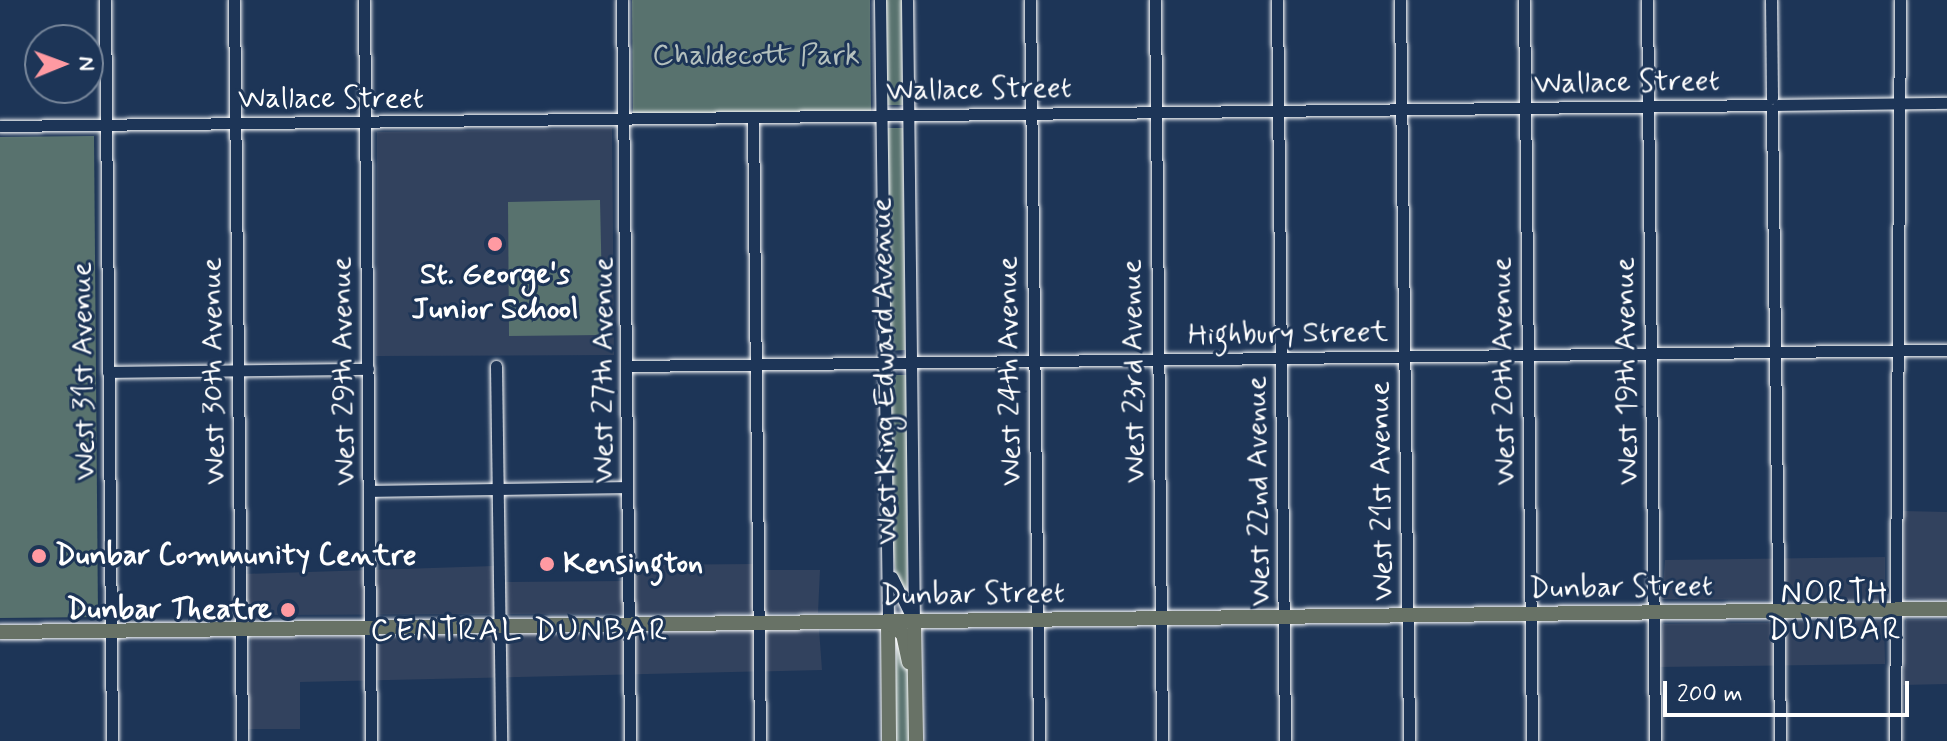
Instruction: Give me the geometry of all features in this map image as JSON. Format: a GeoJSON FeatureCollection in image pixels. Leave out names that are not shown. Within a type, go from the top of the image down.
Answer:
{"type":"FeatureCollection","features":[{"type":"Feature","properties":{"kind":"main road","name":"Dunbar Street"},"geometry":{"type":"LineString","coordinates":[[0,632],[1947,609]]}},
{"type":"Feature","properties":{"kind":"main road","name":"West King Edward Avenue"},"geometry":{"type":"LineString","coordinates":[[888,622],[889,741]]}},
{"type":"Feature","properties":{"kind":"main road"},"geometry":{"type":"LineString","coordinates":[[888,622],[903,634],[915,673]]}},
{"type":"Feature","properties":{"kind":"main road","name":"West King Edward Avenue"},"geometry":{"type":"LineString","coordinates":[[914,622],[916,741]]}},
{"type":"Feature","properties":{"kind":"street","name":"West 31st Avenue"},"geometry":{"type":"LineString","coordinates":[[105,0],[112,741]]}},
{"type":"Feature","properties":{"kind":"street","name":"West 30th Avenue"},"geometry":{"type":"LineString","coordinates":[[234,0],[242,741]]}},
{"type":"Feature","properties":{"kind":"street","name":"West 29th Avenue"},"geometry":{"type":"LineString","coordinates":[[364,0],[371,741]]}},
{"type":"Feature","properties":{"kind":"street","name":"West 27th Avenue"},"geometry":{"type":"LineString","coordinates":[[622,0],[629,366],[626,487],[630,741]]}},
{"type":"Feature","properties":{"kind":"street","name":"West King Edward Avenue"},"geometry":{"type":"LineString","coordinates":[[880,0],[888,622]]}},
{"type":"Feature","properties":{"kind":"street","name":"West King Edward Avenue"},"geometry":{"type":"LineString","coordinates":[[907,0],[914,622]]}},
{"type":"Feature","properties":{"kind":"street","name":"West 24th Avenue"},"geometry":{"type":"LineString","coordinates":[[1030,0],[1039,741]]}},
{"type":"Feature","properties":{"kind":"street","name":"West 23rd Avenue"},"geometry":{"type":"LineString","coordinates":[[1155,0],[1162,741]]}},
{"type":"Feature","properties":{"kind":"street","name":"West 22nd Avenue"},"geometry":{"type":"LineString","coordinates":[[1277,0],[1285,741]]}},
{"type":"Feature","properties":{"kind":"street","name":"West 21st Avenue"},"geometry":{"type":"LineString","coordinates":[[1400,0],[1409,741]]}},
{"type":"Feature","properties":{"kind":"street","name":"West 20th Avenue"},"geometry":{"type":"LineString","coordinates":[[1524,0],[1532,741]]}},
{"type":"Feature","properties":{"kind":"street","name":"West 19th Avenue"},"geometry":{"type":"LineString","coordinates":[[1647,0],[1655,741]]}},
{"type":"Feature","properties":{"kind":"street"},"geometry":{"type":"LineString","coordinates":[[1771,0],[1780,741]]}},
{"type":"Feature","properties":{"kind":"street"},"geometry":{"type":"LineString","coordinates":[[1895,741],[1900,0]]}},
{"type":"Feature","properties":{"kind":"street","name":"Wallace Street"},"geometry":{"type":"LineString","coordinates":[[0,126],[1947,103]]}},
{"type":"Feature","properties":{"kind":"street"},"geometry":{"type":"LineString","coordinates":[[753,117],[760,741]]}},
{"type":"Feature","properties":{"kind":"street","name":"Highbury Street"},"geometry":{"type":"LineString","coordinates":[[629,366],[1947,350]]}},
{"type":"Feature","properties":{"kind":"street"},"geometry":{"type":"LineString","coordinates":[[496,366],[501,741]]}},
{"type":"Feature","properties":{"kind":"street"},"geometry":{"type":"LineString","coordinates":[[108,372],[368,369]]}},
{"type":"Feature","properties":{"kind":"street"},"geometry":{"type":"LineString","coordinates":[[369,491],[626,487]]}},
{"type":"Feature","properties":{"kind":"street"},"geometry":{"type":"LineString","coordinates":[[887,549],[900,603],[914,622]]}},
{"type":"Feature","properties":{"kind":"shaded area","name":"St. George's Junior School"},"geometry":{"type":"Polygon","coordinates":[[[612,128],[614,355],[376,356],[377,132],[612,128]]]}},
{"type":"Feature","properties":{"kind":"shaded area"},"geometry":{"type":"Polygon","coordinates":[[[1903,511],[1947,512],[1947,601],[1905,598],[1903,511]]]}},
{"type":"Feature","properties":{"kind":"shaded area"},"geometry":{"type":"Polygon","coordinates":[[[1885,557],[1885,601],[1662,599],[1665,560],[1885,557]]]}},
{"type":"Feature","properties":{"kind":"shaded area"},"geometry":{"type":"Polygon","coordinates":[[[755,564],[756,570],[820,570],[818,613],[246,615],[244,574],[494,566],[495,582],[624,581],[632,565],[755,564]]]}},
{"type":"Feature","properties":{"kind":"shaded area"},"geometry":{"type":"Polygon","coordinates":[[[1906,620],[1947,620],[1947,684],[1903,685],[1906,620]]]}},
{"type":"Feature","properties":{"kind":"shaded area"},"geometry":{"type":"Polygon","coordinates":[[[1884,621],[1885,664],[1659,667],[1663,624],[1884,621]]]}},
{"type":"Feature","properties":{"kind":"shaded area"},"geometry":{"type":"Polygon","coordinates":[[[819,629],[822,670],[300,682],[300,729],[246,729],[251,638],[819,629]]]}},
{"type":"Feature","properties":{"kind":"green space","name":"Chaldecott Park"},"geometry":{"type":"Polygon","coordinates":[[[632,0],[870,0],[871,112],[633,114],[632,0]]]}},
{"type":"Feature","properties":{"kind":"green space"},"geometry":{"type":"Polygon","coordinates":[[[885,0],[902,0],[903,105],[886,105],[885,0]]]}},
{"type":"Feature","properties":{"kind":"green space"},"geometry":{"type":"Polygon","coordinates":[[[886,128],[903,128],[905,350],[888,351],[886,128]]]}},
{"type":"Feature","properties":{"kind":"green space"},"geometry":{"type":"Polygon","coordinates":[[[94,136],[98,617],[0,618],[0,137],[94,136]]]}},
{"type":"Feature","properties":{"kind":"green space"},"geometry":{"type":"Polygon","coordinates":[[[600,200],[603,335],[509,336],[508,202],[600,200]]]}},
{"type":"Feature","properties":{"kind":"green space"},"geometry":{"type":"Polygon","coordinates":[[[889,375],[907,375],[907,601],[896,577],[892,539],[889,375]]]}},
{"type":"Feature","properties":{"kind":"green space"},"geometry":{"type":"Polygon","coordinates":[[[897,637],[907,661],[912,741],[894,741],[897,637]]]}},
{"type":"Feature","properties":{"kind":"place","name":"St. George's Junior School"},"geometry":{"type":"Point","coordinates":[495,244]}},
{"type":"Feature","properties":{"kind":"place","name":"Dunbar Community Centre"},"geometry":{"type":"Point","coordinates":[39,556]}},
{"type":"Feature","properties":{"kind":"place","name":"Kensington"},"geometry":{"type":"Point","coordinates":[547,564]}},
{"type":"Feature","properties":{"kind":"place","name":"Dunbar Theatre"},"geometry":{"type":"Point","coordinates":[288,610]}},
{"type":"Feature","properties":{"kind":"district","name":"NORTH DUNBAR"},"geometry":{"type":"Point","coordinates":[1835,612]}},
{"type":"Feature","properties":{"kind":"district","name":"CENTRAL DUNBAR"},"geometry":{"type":"Point","coordinates":[520,631]}}]}
